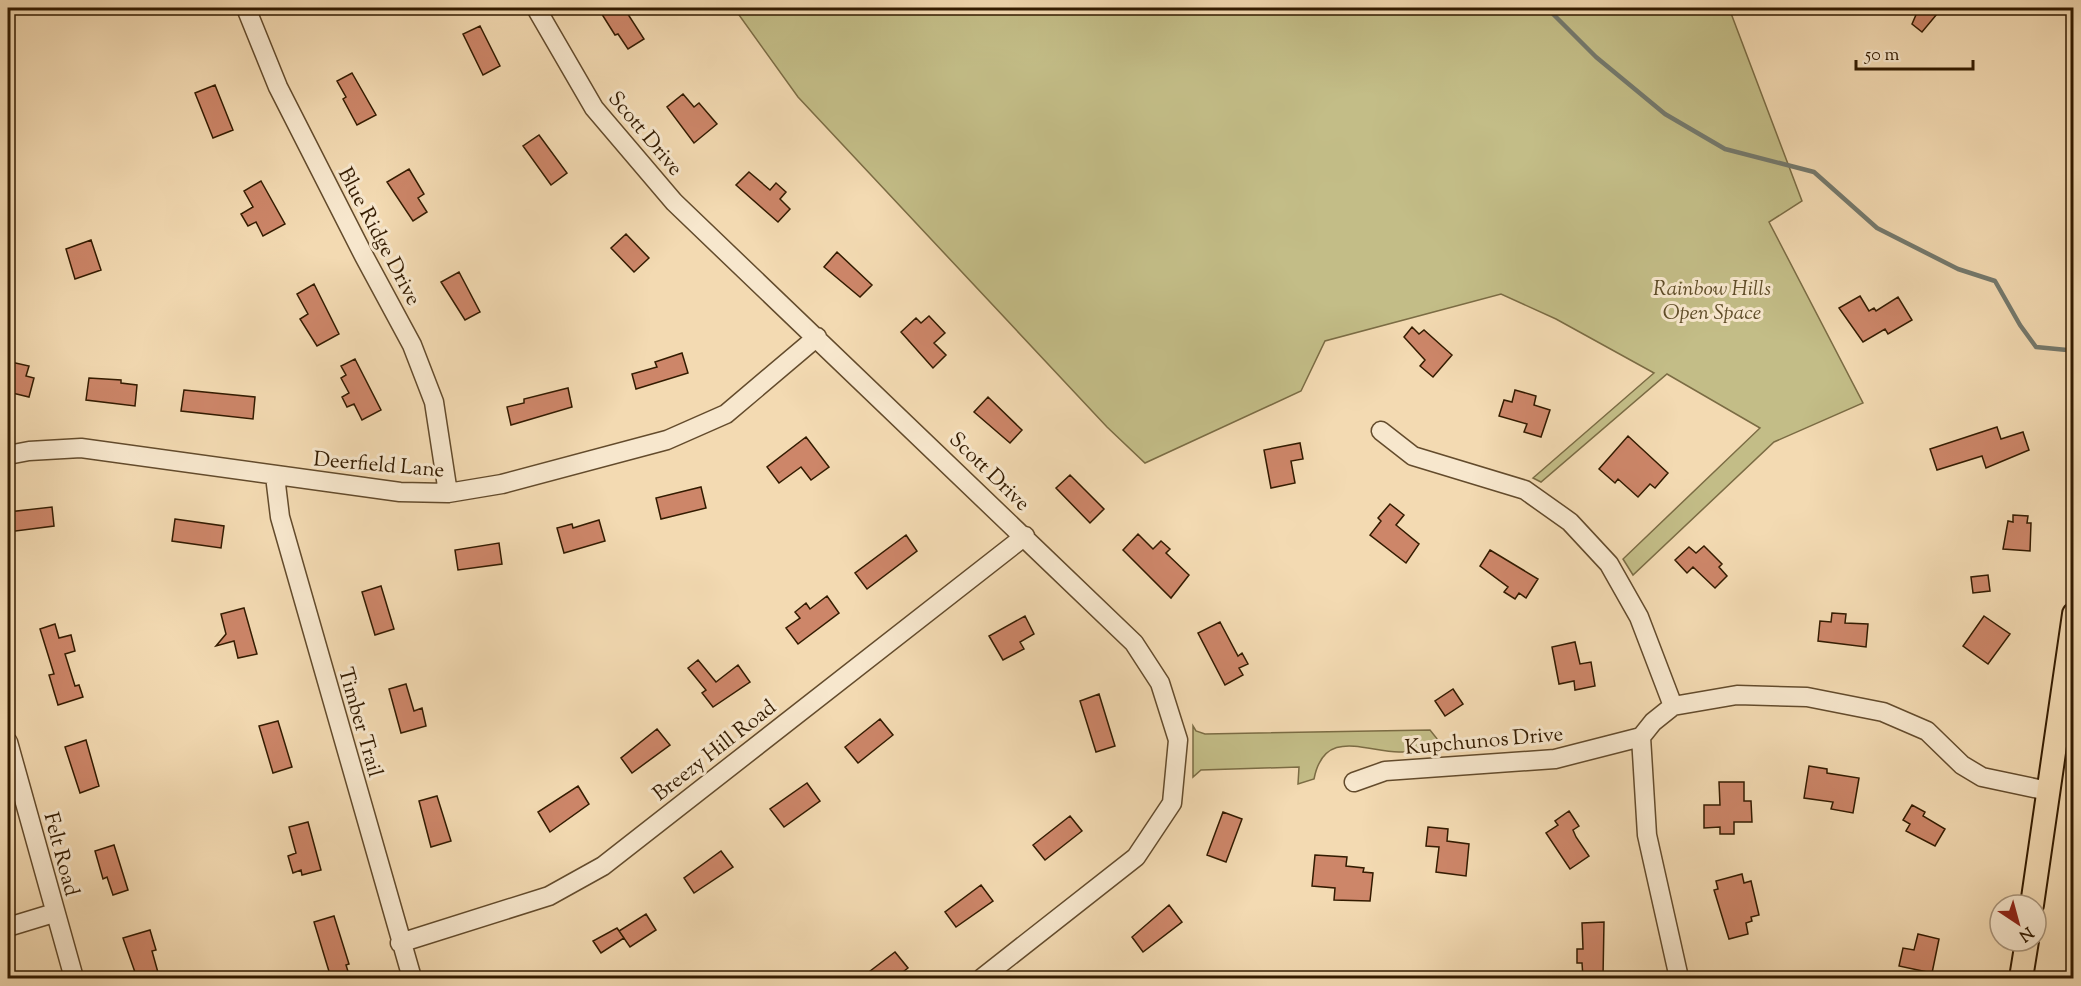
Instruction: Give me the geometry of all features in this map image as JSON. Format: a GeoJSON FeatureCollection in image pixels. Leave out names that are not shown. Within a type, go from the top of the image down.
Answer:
{"type":"FeatureCollection","features":[{"type":"Feature","properties":{"kind":"main road"},"geometry":{"type":"LineString","coordinates":[[2034,893],[2073,614]]}},
{"type":"Feature","properties":{"kind":"main road"},"geometry":{"type":"LineString","coordinates":[[2021,978],[2025,953]]}},
{"type":"Feature","properties":{"kind":"street","name":"Blue Ridge Drive"},"geometry":{"type":"LineString","coordinates":[[246,8],[279,87],[364,256],[412,345],[434,402],[448,493]]}},
{"type":"Feature","properties":{"kind":"street","name":"Scott Drive"},"geometry":{"type":"LineString","coordinates":[[536,8],[594,108],[674,202],[1134,642],[1160,683],[1178,740],[1172,803],[1136,857],[982,978]]}},
{"type":"Feature","properties":{"kind":"street","name":"Deerfield Lane"},"geometry":{"type":"LineString","coordinates":[[8,455],[29,451],[81,448],[400,492],[448,493],[502,484],[667,440],[726,414],[817,338]]}},
{"type":"Feature","properties":{"kind":"street"},"geometry":{"type":"LineString","coordinates":[[1381,431],[1413,456],[1525,490],[1570,522],[1609,564],[1640,617],[1673,706]]}},
{"type":"Feature","properties":{"kind":"street","name":"Timber Trail"},"geometry":{"type":"LineString","coordinates":[[275,476],[280,517],[400,943],[412,978]]}},
{"type":"Feature","properties":{"kind":"street","name":"Breezy Hill Road"},"geometry":{"type":"LineString","coordinates":[[400,943],[549,896],[603,866],[1025,536]]}},
{"type":"Feature","properties":{"kind":"street"},"geometry":{"type":"LineString","coordinates":[[1679,978],[1647,835],[1641,737],[1653,722],[1673,706],[1737,695],[1795,696],[1883,712],[1928,731],[1962,765],[1982,777],[2048,791]]}},
{"type":"Feature","properties":{"kind":"street","name":"Kupchunos Drive"},"geometry":{"type":"LineString","coordinates":[[1354,782],[1385,771],[1554,759],[1641,737]]}},
{"type":"Feature","properties":{"kind":"street","name":"Felt Road"},"geometry":{"type":"LineString","coordinates":[[8,742],[74,978]]}},
{"type":"Feature","properties":{"kind":"street"},"geometry":{"type":"LineString","coordinates":[[8,927],[54,913]]}},
{"type":"Feature","properties":{"kind":"green space","name":"Rainbow Hills Open Space"},"geometry":{"type":"Polygon","coordinates":[[[734,8],[1729,8],[1802,201],[1769,222],[1863,403],[1774,442],[1633,575],[1623,559],[1760,428],[1667,374],[1541,482],[1533,478],[1654,373],[1556,319],[1501,294],[1325,341],[1301,391],[1145,463],[1107,427],[798,97],[734,8]]]}},
{"type":"Feature","properties":{"kind":"green space"},"geometry":{"type":"Polygon","coordinates":[[[1193,726],[1196,731],[1205,734],[1430,730],[1446,750],[1399,752],[1347,746],[1336,748],[1327,753],[1319,763],[1314,779],[1298,784],[1299,767],[1201,770],[1193,777],[1193,726]]]}},
{"type":"Feature","properties":{"kind":"building"},"geometry":{"type":"Polygon","coordinates":[[[598,8],[624,8],[644,39],[628,49],[618,34],[615,35],[598,8]]]}},
{"type":"Feature","properties":{"kind":"building"},"geometry":{"type":"Polygon","coordinates":[[[1919,8],[1942,8],[1922,32],[1912,24],[1919,8]]]}},
{"type":"Feature","properties":{"kind":"building"},"geometry":{"type":"Polygon","coordinates":[[[480,26],[500,66],[483,75],[463,34],[480,26]]]}},
{"type":"Feature","properties":{"kind":"building"},"geometry":{"type":"Polygon","coordinates":[[[352,73],[376,115],[357,125],[343,99],[346,97],[337,81],[352,73]]]}},
{"type":"Feature","properties":{"kind":"building"},"geometry":{"type":"Polygon","coordinates":[[[215,85],[233,130],[213,138],[195,93],[215,85]]]}},
{"type":"Feature","properties":{"kind":"building"},"geometry":{"type":"Polygon","coordinates":[[[683,94],[694,107],[699,103],[717,124],[694,143],[667,107],[683,94]]]}},
{"type":"Feature","properties":{"kind":"building"},"geometry":{"type":"Polygon","coordinates":[[[539,135],[567,173],[551,185],[523,146],[539,135]]]}},
{"type":"Feature","properties":{"kind":"building"},"geometry":{"type":"Polygon","coordinates":[[[409,169],[424,194],[418,198],[427,212],[413,221],[387,182],[409,169]]]}},
{"type":"Feature","properties":{"kind":"building"},"geometry":{"type":"Polygon","coordinates":[[[749,172],[770,190],[776,183],[786,192],[780,199],[790,209],[778,222],[736,185],[749,172]]]}},
{"type":"Feature","properties":{"kind":"building"},"geometry":{"type":"Polygon","coordinates":[[[261,181],[285,224],[263,236],[256,222],[248,226],[241,214],[253,207],[244,191],[261,181]]]}},
{"type":"Feature","properties":{"kind":"building"},"geometry":{"type":"Polygon","coordinates":[[[626,234],[649,258],[634,272],[611,248],[626,234]]]}},
{"type":"Feature","properties":{"kind":"building"},"geometry":{"type":"Polygon","coordinates":[[[91,240],[101,270],[75,279],[66,249],[91,240]]]}},
{"type":"Feature","properties":{"kind":"building"},"geometry":{"type":"Polygon","coordinates":[[[837,252],[872,285],[860,297],[824,267],[837,252]]]}},
{"type":"Feature","properties":{"kind":"building"},"geometry":{"type":"Polygon","coordinates":[[[459,272],[480,312],[465,320],[441,282],[459,272]]]}},
{"type":"Feature","properties":{"kind":"building"},"geometry":{"type":"Polygon","coordinates":[[[314,284],[339,334],[317,346],[300,319],[308,314],[297,294],[314,284]]]}},
{"type":"Feature","properties":{"kind":"building"},"geometry":{"type":"Polygon","coordinates":[[[1860,296],[1869,311],[1874,308],[1876,311],[1898,297],[1912,320],[1888,334],[1885,329],[1863,342],[1839,308],[1860,296]]]}},
{"type":"Feature","properties":{"kind":"building"},"geometry":{"type":"Polygon","coordinates":[[[929,316],[945,333],[934,343],[946,355],[933,368],[901,332],[916,318],[921,323],[929,316]]]}},
{"type":"Feature","properties":{"kind":"building"},"geometry":{"type":"Polygon","coordinates":[[[1412,327],[1419,334],[1424,330],[1452,355],[1433,377],[1420,366],[1425,360],[1404,337],[1412,327]]]}},
{"type":"Feature","properties":{"kind":"building"},"geometry":{"type":"Polygon","coordinates":[[[682,353],[688,373],[636,389],[632,374],[657,367],[655,362],[682,353]]]}},
{"type":"Feature","properties":{"kind":"building"},"geometry":{"type":"Polygon","coordinates":[[[355,359],[381,410],[362,420],[354,404],[347,407],[342,397],[349,393],[341,378],[346,375],[341,366],[355,359]]]}},
{"type":"Feature","properties":{"kind":"building"},"geometry":{"type":"Polygon","coordinates":[[[11,362],[29,366],[26,376],[34,378],[29,397],[8,392],[8,370],[11,362]]]}},
{"type":"Feature","properties":{"kind":"building"},"geometry":{"type":"Polygon","coordinates":[[[89,378],[121,380],[121,383],[137,385],[135,406],[86,400],[89,378]]]}},
{"type":"Feature","properties":{"kind":"building"},"geometry":{"type":"Polygon","coordinates":[[[568,388],[572,407],[511,425],[507,407],[524,403],[524,399],[568,388]]]}},
{"type":"Feature","properties":{"kind":"building"},"geometry":{"type":"Polygon","coordinates":[[[184,390],[255,397],[253,419],[181,411],[184,390]]]}},
{"type":"Feature","properties":{"kind":"building"},"geometry":{"type":"Polygon","coordinates":[[[1515,390],[1536,396],[1534,405],[1550,410],[1541,437],[1524,432],[1527,424],[1499,416],[1504,400],[1512,402],[1515,390]]]}},
{"type":"Feature","properties":{"kind":"building"},"geometry":{"type":"Polygon","coordinates":[[[988,397],[1022,430],[1010,443],[974,412],[988,397]]]}},
{"type":"Feature","properties":{"kind":"building"},"geometry":{"type":"Polygon","coordinates":[[[1997,427],[2001,439],[2023,432],[2029,450],[1986,468],[1982,456],[1937,470],[1930,449],[1997,427]]]}},
{"type":"Feature","properties":{"kind":"building"},"geometry":{"type":"Polygon","coordinates":[[[1628,436],[1668,473],[1655,488],[1650,484],[1638,497],[1618,479],[1615,483],[1599,469],[1628,436]]]}},
{"type":"Feature","properties":{"kind":"building"},"geometry":{"type":"Polygon","coordinates":[[[806,437],[829,467],[811,480],[801,467],[779,483],[767,467],[806,437]]]}},
{"type":"Feature","properties":{"kind":"building"},"geometry":{"type":"Polygon","coordinates":[[[1300,443],[1303,459],[1291,461],[1295,483],[1271,488],[1264,450],[1300,443]]]}},
{"type":"Feature","properties":{"kind":"building"},"geometry":{"type":"Polygon","coordinates":[[[1070,475],[1104,509],[1090,523],[1056,488],[1070,475]]]}},
{"type":"Feature","properties":{"kind":"building"},"geometry":{"type":"Polygon","coordinates":[[[701,487],[706,508],[661,519],[656,498],[701,487]]]}},
{"type":"Feature","properties":{"kind":"building"},"geometry":{"type":"Polygon","coordinates":[[[1390,504],[1404,515],[1396,525],[1419,544],[1406,563],[1370,535],[1381,521],[1378,518],[1390,504]]]}},
{"type":"Feature","properties":{"kind":"building"},"geometry":{"type":"Polygon","coordinates":[[[52,507],[54,526],[8,532],[8,512],[52,507]]]}},
{"type":"Feature","properties":{"kind":"building"},"geometry":{"type":"Polygon","coordinates":[[[2013,515],[2028,516],[2027,523],[2031,523],[2030,551],[2003,549],[2008,521],[2013,522],[2013,515]]]}},
{"type":"Feature","properties":{"kind":"building"},"geometry":{"type":"Polygon","coordinates":[[[175,519],[224,526],[221,548],[172,541],[175,519]]]}},
{"type":"Feature","properties":{"kind":"building"},"geometry":{"type":"Polygon","coordinates":[[[599,520],[605,541],[564,553],[557,528],[572,524],[573,528],[599,520]]]}},
{"type":"Feature","properties":{"kind":"building"},"geometry":{"type":"Polygon","coordinates":[[[1138,534],[1153,549],[1161,541],[1170,549],[1166,553],[1189,575],[1171,598],[1123,550],[1138,534]]]}},
{"type":"Feature","properties":{"kind":"building"},"geometry":{"type":"Polygon","coordinates":[[[906,535],[917,551],[867,589],[855,573],[906,535]]]}},
{"type":"Feature","properties":{"kind":"building"},"geometry":{"type":"Polygon","coordinates":[[[499,543],[502,564],[458,570],[455,550],[499,543]]]}},
{"type":"Feature","properties":{"kind":"building"},"geometry":{"type":"Polygon","coordinates":[[[1704,546],[1722,564],[1719,567],[1727,576],[1715,588],[1693,567],[1687,573],[1675,560],[1689,547],[1696,553],[1704,546]]]}},
{"type":"Feature","properties":{"kind":"building"},"geometry":{"type":"Polygon","coordinates":[[[1490,550],[1538,579],[1526,598],[1519,593],[1515,599],[1504,592],[1508,587],[1480,566],[1490,550]]]}},
{"type":"Feature","properties":{"kind":"building"},"geometry":{"type":"Polygon","coordinates":[[[1988,575],[1990,591],[1973,593],[1971,577],[1988,575]]]}},
{"type":"Feature","properties":{"kind":"building"},"geometry":{"type":"Polygon","coordinates":[[[381,586],[394,629],[375,635],[362,592],[381,586]]]}},
{"type":"Feature","properties":{"kind":"building"},"geometry":{"type":"Polygon","coordinates":[[[827,596],[839,613],[798,644],[786,628],[800,618],[795,612],[806,603],[810,609],[827,596]]]}},
{"type":"Feature","properties":{"kind":"building"},"geometry":{"type":"Polygon","coordinates":[[[244,608],[257,654],[238,658],[234,641],[216,646],[226,634],[221,614],[244,608]]]}},
{"type":"Feature","properties":{"kind":"building"},"geometry":{"type":"Polygon","coordinates":[[[1832,613],[1846,614],[1845,623],[1868,624],[1866,647],[1818,641],[1820,621],[1831,622],[1832,613]]]}},
{"type":"Feature","properties":{"kind":"building"},"geometry":{"type":"Polygon","coordinates":[[[1025,616],[1034,634],[1020,642],[1024,649],[1003,660],[989,636],[1025,616]]]}},
{"type":"Feature","properties":{"kind":"building"},"geometry":{"type":"Polygon","coordinates":[[[1984,616],[2010,634],[1988,664],[1963,646],[1984,616]]]}},
{"type":"Feature","properties":{"kind":"building"},"geometry":{"type":"Polygon","coordinates":[[[1220,622],[1238,656],[1242,653],[1248,664],[1239,668],[1243,675],[1225,685],[1198,633],[1220,622]]]}},
{"type":"Feature","properties":{"kind":"building"},"geometry":{"type":"Polygon","coordinates":[[[55,624],[59,638],[71,635],[75,651],[65,654],[75,686],[79,685],[83,697],[58,705],[49,675],[54,674],[40,629],[55,624]]]}},
{"type":"Feature","properties":{"kind":"building"},"geometry":{"type":"Polygon","coordinates":[[[1575,642],[1580,664],[1591,662],[1595,686],[1575,690],[1574,681],[1559,684],[1552,647],[1575,642]]]}},
{"type":"Feature","properties":{"kind":"building"},"geometry":{"type":"Polygon","coordinates":[[[698,660],[716,682],[738,665],[750,682],[713,707],[702,693],[706,690],[688,668],[698,660]]]}},
{"type":"Feature","properties":{"kind":"building"},"geometry":{"type":"Polygon","coordinates":[[[406,684],[414,711],[422,708],[426,726],[401,733],[389,689],[406,684]]]}},
{"type":"Feature","properties":{"kind":"building"},"geometry":{"type":"Polygon","coordinates":[[[1453,689],[1463,704],[1445,716],[1435,701],[1453,689]]]}},
{"type":"Feature","properties":{"kind":"building"},"geometry":{"type":"Polygon","coordinates":[[[1099,694],[1115,746],[1096,752],[1080,701],[1099,694]]]}},
{"type":"Feature","properties":{"kind":"building"},"geometry":{"type":"Polygon","coordinates":[[[880,719],[893,735],[858,763],[845,747],[880,719]]]}},
{"type":"Feature","properties":{"kind":"building"},"geometry":{"type":"Polygon","coordinates":[[[278,721],[292,767],[273,773],[259,726],[278,721]]]}},
{"type":"Feature","properties":{"kind":"building"},"geometry":{"type":"Polygon","coordinates":[[[657,729],[670,745],[632,773],[621,758],[657,729]]]}},
{"type":"Feature","properties":{"kind":"building"},"geometry":{"type":"Polygon","coordinates":[[[86,740],[99,786],[80,793],[65,747],[86,740]]]}},
{"type":"Feature","properties":{"kind":"building"},"geometry":{"type":"Polygon","coordinates":[[[1809,766],[1827,769],[1827,773],[1859,778],[1853,813],[1831,809],[1833,802],[1804,798],[1809,766]]]}},
{"type":"Feature","properties":{"kind":"building"},"geometry":{"type":"Polygon","coordinates":[[[1719,782],[1744,782],[1744,801],[1751,801],[1752,822],[1734,822],[1734,834],[1720,834],[1720,827],[1704,828],[1704,805],[1720,805],[1719,782]]]}},
{"type":"Feature","properties":{"kind":"building"},"geometry":{"type":"Polygon","coordinates":[[[807,783],[820,801],[784,827],[770,809],[807,783]]]}},
{"type":"Feature","properties":{"kind":"building"},"geometry":{"type":"Polygon","coordinates":[[[578,786],[589,804],[550,832],[538,812],[578,786]]]}},
{"type":"Feature","properties":{"kind":"building"},"geometry":{"type":"Polygon","coordinates":[[[437,796],[451,841],[431,847],[419,801],[437,796]]]}},
{"type":"Feature","properties":{"kind":"building"},"geometry":{"type":"Polygon","coordinates":[[[1912,805],[1925,812],[1923,816],[1945,829],[1935,846],[1906,831],[1910,824],[1903,820],[1912,805]]]}},
{"type":"Feature","properties":{"kind":"building"},"geometry":{"type":"Polygon","coordinates":[[[1569,811],[1579,826],[1573,830],[1576,837],[1589,856],[1570,869],[1546,833],[1558,825],[1555,821],[1569,811]]]}},
{"type":"Feature","properties":{"kind":"building"},"geometry":{"type":"Polygon","coordinates":[[[1223,812],[1242,819],[1226,862],[1207,855],[1223,812]]]}},
{"type":"Feature","properties":{"kind":"building"},"geometry":{"type":"Polygon","coordinates":[[[1070,816],[1082,831],[1045,860],[1033,845],[1070,816]]]}},
{"type":"Feature","properties":{"kind":"building"},"geometry":{"type":"Polygon","coordinates":[[[308,822],[321,870],[302,875],[301,870],[293,873],[288,856],[296,853],[289,827],[308,822]]]}},
{"type":"Feature","properties":{"kind":"building"},"geometry":{"type":"Polygon","coordinates":[[[1428,827],[1448,829],[1447,841],[1469,844],[1466,876],[1436,872],[1439,847],[1426,846],[1428,827]]]}},
{"type":"Feature","properties":{"kind":"building"},"geometry":{"type":"Polygon","coordinates":[[[114,845],[128,890],[113,895],[107,877],[103,879],[95,851],[114,845]]]}},
{"type":"Feature","properties":{"kind":"building"},"geometry":{"type":"Polygon","coordinates":[[[721,851],[733,867],[694,893],[684,878],[721,851]]]}},
{"type":"Feature","properties":{"kind":"building"},"geometry":{"type":"Polygon","coordinates":[[[1315,855],[1347,857],[1346,866],[1364,868],[1363,872],[1373,873],[1370,901],[1334,900],[1335,888],[1312,886],[1315,855]]]}},
{"type":"Feature","properties":{"kind":"building"},"geometry":{"type":"Polygon","coordinates":[[[1742,874],[1744,883],[1751,881],[1759,915],[1751,917],[1752,921],[1746,923],[1748,934],[1729,939],[1714,890],[1718,889],[1716,881],[1742,874]]]}},
{"type":"Feature","properties":{"kind":"building"},"geometry":{"type":"Polygon","coordinates":[[[981,885],[993,901],[956,927],[945,912],[981,885]]]}},
{"type":"Feature","properties":{"kind":"building"},"geometry":{"type":"Polygon","coordinates":[[[1169,905],[1182,922],[1143,952],[1132,937],[1169,905]]]}},
{"type":"Feature","properties":{"kind":"building"},"geometry":{"type":"Polygon","coordinates":[[[646,914],[656,930],[630,947],[619,931],[646,914]]]}},
{"type":"Feature","properties":{"kind":"building"},"geometry":{"type":"Polygon","coordinates":[[[334,916],[349,964],[346,965],[350,978],[331,978],[314,922],[334,916]]]}},
{"type":"Feature","properties":{"kind":"building"},"geometry":{"type":"Polygon","coordinates":[[[1604,922],[1603,977],[1583,978],[1582,963],[1577,963],[1577,949],[1583,949],[1582,923],[1604,922]]]}},
{"type":"Feature","properties":{"kind":"building"},"geometry":{"type":"Polygon","coordinates":[[[617,928],[624,938],[601,953],[593,941],[617,928]]]}},
{"type":"Feature","properties":{"kind":"building"},"geometry":{"type":"Polygon","coordinates":[[[150,930],[156,950],[152,951],[159,976],[137,978],[123,938],[150,930]]]}},
{"type":"Feature","properties":{"kind":"building"},"geometry":{"type":"Polygon","coordinates":[[[1918,934],[1939,939],[1932,973],[1899,966],[1903,948],[1914,950],[1918,934]]]}},
{"type":"Feature","properties":{"kind":"building"},"geometry":{"type":"Polygon","coordinates":[[[895,952],[908,968],[895,978],[861,978],[895,952]]]}},
{"type":"Feature","properties":{"kind":"waterway"},"geometry":{"type":"LineString","coordinates":[[1547,8],[1596,57],[1665,114],[1725,149],[1814,172],[1877,228],[1958,269],[1995,281],[2020,325],[2036,347],[2067,350]]}}]}
